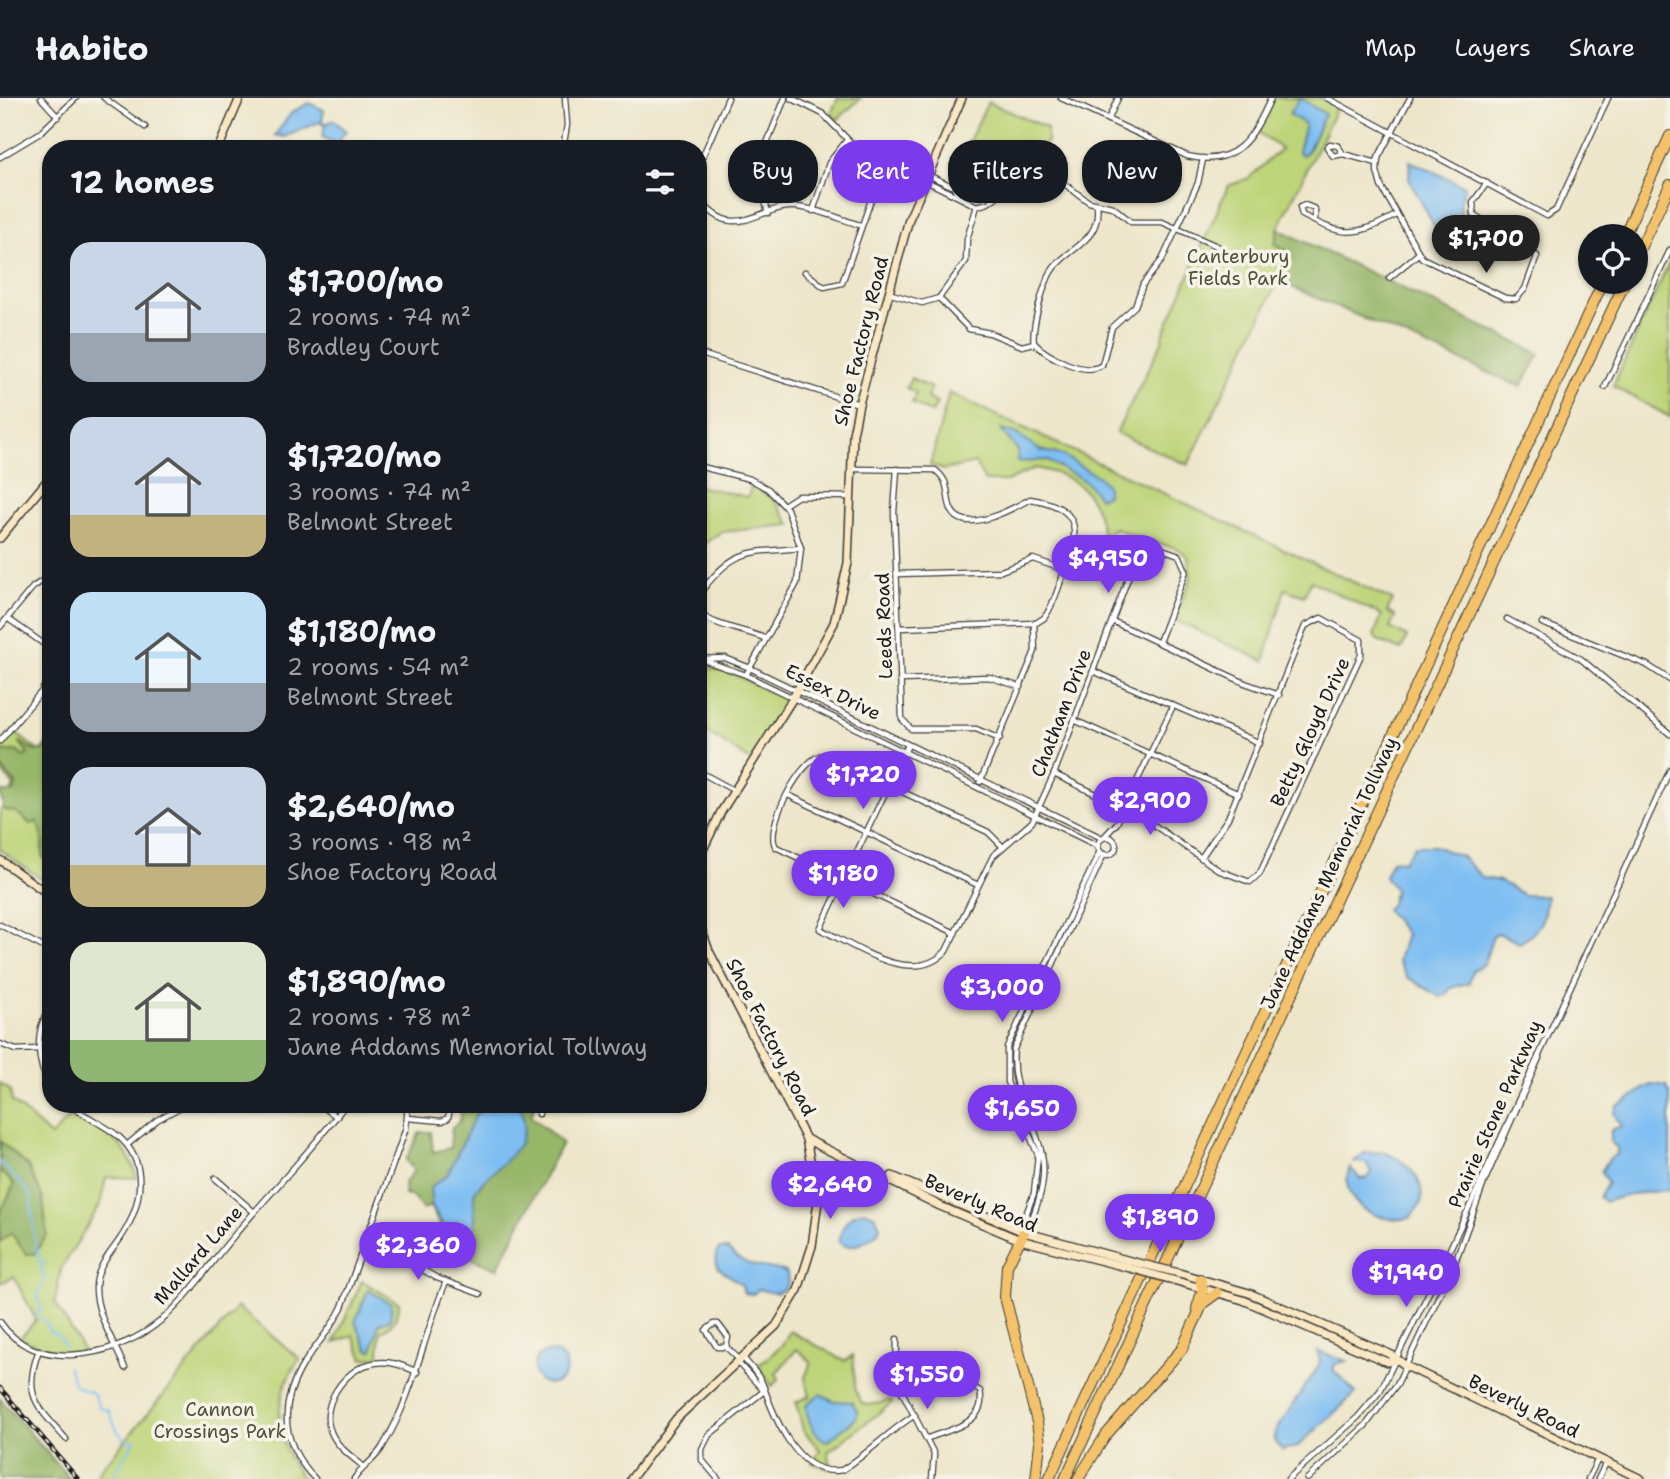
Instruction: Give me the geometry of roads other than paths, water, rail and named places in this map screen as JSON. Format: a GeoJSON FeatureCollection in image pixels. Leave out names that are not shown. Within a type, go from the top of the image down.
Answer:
{"type":"FeatureCollection","features":[{"type":"Feature","properties":{"kind":"highway"},"geometry":{"type":"LineString","coordinates":[[1630,224],[1670,136]]}},
{"type":"Feature","properties":{"kind":"highway"},"geometry":{"type":"LineString","coordinates":[[1648,232],[1670,185]]}},
{"type":"Feature","properties":{"kind":"highway","name":"Jane Addams Memorial Tollway"},"geometry":{"type":"LineString","coordinates":[[1049,1479],[1598,294]]}},
{"type":"Feature","properties":{"kind":"highway","name":"Jane Addams Memorial Tollway"},"geometry":{"type":"LineString","coordinates":[[1065,1479],[1619,294]]}},
{"type":"Feature","properties":{"kind":"highway"},"geometry":{"type":"LineString","coordinates":[[1022,1236],[1007,1266],[1005,1297],[1037,1422],[1040,1443],[1036,1479]]}},
{"type":"Feature","properties":{"kind":"highway"},"geometry":{"type":"LineString","coordinates":[[1192,1328],[1201,1284]]}},
{"type":"Feature","properties":{"kind":"highway"},"geometry":{"type":"LineString","coordinates":[[1078,1479],[1106,1434],[1181,1349],[1203,1303],[1217,1293]]}},
{"type":"Feature","properties":{"kind":"street"},"geometry":{"type":"LineString","coordinates":[[41,98],[58,117]]}},
{"type":"Feature","properties":{"kind":"street"},"geometry":{"type":"LineString","coordinates":[[0,157],[31,139],[76,98]]}},
{"type":"Feature","properties":{"kind":"street"},"geometry":{"type":"LineString","coordinates":[[104,98],[145,127]]}},
{"type":"Feature","properties":{"kind":"street"},"geometry":{"type":"LineString","coordinates":[[222,140],[240,98]]}},
{"type":"Feature","properties":{"kind":"street"},"geometry":{"type":"LineString","coordinates":[[565,98],[568,125],[565,140]]}},
{"type":"Feature","properties":{"kind":"street"},"geometry":{"type":"LineString","coordinates":[[707,146],[728,98]]}},
{"type":"Feature","properties":{"kind":"street"},"geometry":{"type":"LineString","coordinates":[[768,213],[757,168],[785,98]]}},
{"type":"Feature","properties":{"kind":"street"},"geometry":{"type":"LineString","coordinates":[[791,98],[823,114],[847,140]]}},
{"type":"Feature","properties":{"kind":"street","name":"Shoe Factory Road"},"geometry":{"type":"LineString","coordinates":[[934,160],[962,98]]}},
{"type":"Feature","properties":{"kind":"street"},"geometry":{"type":"LineString","coordinates":[[1061,98],[1203,159],[1228,155],[1247,142],[1271,98]]}},
{"type":"Feature","properties":{"kind":"street"},"geometry":{"type":"LineString","coordinates":[[1108,120],[1118,98]]}},
{"type":"Feature","properties":{"kind":"street"},"geometry":{"type":"LineString","coordinates":[[1327,98],[1337,100],[1543,215],[1553,214],[1608,98]]}},
{"type":"Feature","properties":{"kind":"street"},"geometry":{"type":"LineString","coordinates":[[1410,98],[1377,163],[1378,179],[1396,215],[1418,254],[1505,298],[1520,296],[1535,267],[1537,256],[1530,248],[1474,215],[1475,199],[1487,183]]}},
{"type":"Feature","properties":{"kind":"street"},"geometry":{"type":"LineString","coordinates":[[1343,154],[1377,163]]}},
{"type":"Feature","properties":{"kind":"street"},"geometry":{"type":"LineString","coordinates":[[813,211],[832,159]]}},
{"type":"Feature","properties":{"kind":"street"},"geometry":{"type":"LineString","coordinates":[[939,298],[969,329],[990,333],[1022,346],[1034,343],[1083,369],[1100,366],[1106,359],[1112,327],[1135,306],[1143,284],[1162,260],[1198,183],[1203,159]]}},
{"type":"Feature","properties":{"kind":"street"},"geometry":{"type":"LineString","coordinates":[[934,182],[977,206],[988,203],[1007,189],[1032,190],[1052,180],[1062,182],[1088,202],[1113,207],[1131,222],[1162,222],[1219,247]]}},
{"type":"Feature","properties":{"kind":"street"},"geometry":{"type":"LineString","coordinates":[[805,272],[824,287],[842,283],[868,203]]}},
{"type":"Feature","properties":{"kind":"street","name":"Shoe Factory Road"},"geometry":{"type":"LineString","coordinates":[[707,841],[717,820],[798,690],[834,623],[848,563],[853,434],[888,293],[916,203]]}},
{"type":"Feature","properties":{"kind":"street"},"geometry":{"type":"LineString","coordinates":[[1034,343],[1034,329],[1051,272],[1084,243],[1096,221],[1097,205]]}},
{"type":"Feature","properties":{"kind":"street"},"geometry":{"type":"LineString","coordinates":[[707,207],[731,220],[750,220],[796,206],[860,225]]}},
{"type":"Feature","properties":{"kind":"street"},"geometry":{"type":"LineString","coordinates":[[888,293],[922,303],[939,298],[967,258],[967,239],[977,206]]}},
{"type":"Feature","properties":{"kind":"street"},"geometry":{"type":"LineString","coordinates":[[1315,219],[1337,232],[1352,234],[1366,231],[1396,215]]}},
{"type":"Feature","properties":{"kind":"street"},"geometry":{"type":"LineString","coordinates":[[1605,387],[1670,250]]}},
{"type":"Feature","properties":{"kind":"street"},"geometry":{"type":"LineString","coordinates":[[1389,278],[1418,254]]}},
{"type":"Feature","properties":{"kind":"street"},"geometry":{"type":"LineString","coordinates":[[707,356],[859,404]]}},
{"type":"Feature","properties":{"kind":"street"},"geometry":{"type":"LineString","coordinates":[[707,468],[750,479],[768,489],[784,505],[797,531],[801,548],[797,583],[764,638],[746,675]]}},
{"type":"Feature","properties":{"kind":"street"},"geometry":{"type":"LineString","coordinates":[[853,469],[935,470],[948,485],[951,509],[956,516],[965,520],[1002,515],[1030,499],[1056,505],[1069,513],[1077,534],[1049,612],[1034,623],[899,628]]}},
{"type":"Feature","properties":{"kind":"street","name":"Leeds Road"},"geometry":{"type":"LineString","coordinates":[[897,469],[894,512],[902,719],[911,729],[976,729],[1000,739]]}},
{"type":"Feature","properties":{"kind":"street"},"geometry":{"type":"LineString","coordinates":[[0,538],[42,486]]}},
{"type":"Feature","properties":{"kind":"street"},"geometry":{"type":"LineString","coordinates":[[784,505],[798,496],[851,496]]}},
{"type":"Feature","properties":{"kind":"street","name":"Chatham Drive"},"geometry":{"type":"LineString","coordinates":[[843,881],[820,929],[881,958],[905,966],[920,967],[937,960],[956,933],[992,856],[1028,828],[1054,774],[1139,552],[1157,545],[1179,555],[1186,571],[1159,642]]}},
{"type":"Feature","properties":{"kind":"street"},"geometry":{"type":"LineString","coordinates":[[707,586],[731,559],[745,553],[801,548]]}},
{"type":"Feature","properties":{"kind":"street"},"geometry":{"type":"LineString","coordinates":[[897,575],[1001,570],[1033,559],[1065,570]]}},
{"type":"Feature","properties":{"kind":"street"},"geometry":{"type":"LineString","coordinates":[[0,626],[33,587],[42,581]]}},
{"type":"Feature","properties":{"kind":"street"},"geometry":{"type":"LineString","coordinates":[[707,617],[719,624],[743,628],[764,638]]}},
{"type":"Feature","properties":{"kind":"street"},"geometry":{"type":"LineString","coordinates":[[7,618],[42,643]]}},
{"type":"Feature","properties":{"kind":"street"},"geometry":{"type":"LineString","coordinates":[[1507,619],[1581,659],[1670,734]]}},
{"type":"Feature","properties":{"kind":"street","name":"Betty Gloyd Drive"},"geometry":{"type":"LineString","coordinates":[[1201,858],[1220,871],[1250,882],[1260,873],[1361,655],[1362,640],[1327,620],[1313,621],[1305,626],[1279,695]]}},
{"type":"Feature","properties":{"kind":"street"},"geometry":{"type":"LineString","coordinates":[[1054,774],[1124,807],[1201,858],[1228,818],[1279,695],[1245,683],[1112,621]]}},
{"type":"Feature","properties":{"kind":"street"},"geometry":{"type":"LineString","coordinates":[[980,784],[1035,651],[1034,623]]}},
{"type":"Feature","properties":{"kind":"street"},"geometry":{"type":"LineString","coordinates":[[1542,623],[1647,665],[1670,680]]}},
{"type":"Feature","properties":{"kind":"street","name":"Essex Drive"},"geometry":{"type":"LineString","coordinates":[[707,659],[725,658],[750,667],[908,745],[980,784]]}},
{"type":"Feature","properties":{"kind":"street","name":"Essex Drive"},"geometry":{"type":"LineString","coordinates":[[707,662],[746,675],[1036,811],[1103,838],[1113,839]]}},
{"type":"Feature","properties":{"kind":"street"},"geometry":{"type":"LineString","coordinates":[[1093,671],[1172,708],[1260,743]]}},
{"type":"Feature","properties":{"kind":"street"},"geometry":{"type":"LineString","coordinates":[[900,680],[989,677],[1021,687]]}},
{"type":"Feature","properties":{"kind":"street"},"geometry":{"type":"LineString","coordinates":[[0,741],[42,690]]}},
{"type":"Feature","properties":{"kind":"street"},"geometry":{"type":"LineString","coordinates":[[1022,1236],[1030,1227],[1046,1168],[1043,1152],[1014,1081],[1013,1060],[1023,1026],[1101,850],[1103,838],[1116,823],[1172,708]]}},
{"type":"Feature","properties":{"kind":"street"},"geometry":{"type":"LineString","coordinates":[[1074,720],[1239,794]]}},
{"type":"Feature","properties":{"kind":"street"},"geometry":{"type":"LineString","coordinates":[[843,881],[908,745]]}},
{"type":"Feature","properties":{"kind":"street"},"geometry":{"type":"LineString","coordinates":[[956,933],[785,853],[772,842],[773,828],[788,794],[808,761],[816,755],[828,756],[991,834],[1002,846]]}},
{"type":"Feature","properties":{"kind":"street","name":"Prairie Stone Parkway"},"geometry":{"type":"LineString","coordinates":[[1289,1479],[1371,1403],[1395,1361],[1539,1057],[1550,1026],[1670,770]]}},
{"type":"Feature","properties":{"kind":"street"},"geometry":{"type":"LineString","coordinates":[[707,776],[735,791]]}},
{"type":"Feature","properties":{"kind":"street"},"geometry":{"type":"LineString","coordinates":[[788,794],[978,886]]}},
{"type":"Feature","properties":{"kind":"street","name":"Essex Drive"},"geometry":{"type":"LineString","coordinates":[[1036,811],[1101,850]]}},
{"type":"Feature","properties":{"kind":"street"},"geometry":{"type":"LineString","coordinates":[[1101,850],[1114,850],[1116,823]]}},
{"type":"Feature","properties":{"kind":"street"},"geometry":{"type":"LineString","coordinates":[[1022,1236],[1023,1223],[1038,1176],[1038,1156],[1007,1082],[1006,1060],[1012,1032],[1101,850]]}},
{"type":"Feature","properties":{"kind":"street"},"geometry":{"type":"LineString","coordinates":[[0,860],[42,890]]}},
{"type":"Feature","properties":{"kind":"street"},"geometry":{"type":"LineString","coordinates":[[0,925],[42,946]]}},
{"type":"Feature","properties":{"kind":"street","name":"Shoe Factory Road"},"geometry":{"type":"LineString","coordinates":[[631,1479],[676,1419],[776,1326],[798,1290],[812,1246],[818,1201],[806,1139],[707,945]]}},
{"type":"Feature","properties":{"kind":"street"},"geometry":{"type":"LineString","coordinates":[[42,1023],[39,1049],[42,1066]]}},
{"type":"Feature","properties":{"kind":"street"},"geometry":{"type":"LineString","coordinates":[[0,1044],[16,1050],[39,1049]]}},
{"type":"Feature","properties":{"kind":"street"},"geometry":{"type":"LineString","coordinates":[[1307,1479],[1381,1407],[1406,1366],[1449,1273],[1485,1180],[1539,1057]]}},
{"type":"Feature","properties":{"kind":"street"},"geometry":{"type":"LineString","coordinates":[[1006,1060],[1013,1060]]}},
{"type":"Feature","properties":{"kind":"street"},"geometry":{"type":"LineString","coordinates":[[82,1113],[127,1145],[140,1176],[138,1201],[133,1218],[99,1271],[96,1287],[125,1368]]}},
{"type":"Feature","properties":{"kind":"street"},"geometry":{"type":"LineString","coordinates":[[127,1145],[170,1113]]}},
{"type":"Feature","properties":{"kind":"street"},"geometry":{"type":"LineString","coordinates":[[331,1113],[337,1117]]}},
{"type":"Feature","properties":{"kind":"street","name":"Mallard Lane"},"geometry":{"type":"LineString","coordinates":[[0,1322],[21,1343],[39,1350],[77,1355],[115,1345],[145,1332],[174,1307],[294,1166],[320,1140],[340,1113]]}},
{"type":"Feature","properties":{"kind":"street"},"geometry":{"type":"LineString","coordinates":[[315,1479],[295,1457],[288,1438],[289,1392],[301,1368],[333,1327],[368,1242],[408,1113]]}},
{"type":"Feature","properties":{"kind":"street"},"geometry":{"type":"LineString","coordinates":[[408,1118],[442,1121],[448,1118],[449,1113]]}},
{"type":"Feature","properties":{"kind":"street","name":"Beverly Road"},"geometry":{"type":"LineString","coordinates":[[806,1139],[1022,1236],[1132,1265],[1179,1273],[1217,1293],[1312,1328],[1387,1362],[1395,1361],[1641,1479]]}},
{"type":"Feature","properties":{"kind":"street"},"geometry":{"type":"LineString","coordinates":[[215,1178],[254,1212]]}},
{"type":"Feature","properties":{"kind":"street"},"geometry":{"type":"LineString","coordinates":[[368,1242],[446,1282],[480,1294]]}},
{"type":"Feature","properties":{"kind":"street","name":"Beverly Road"},"geometry":{"type":"LineString","coordinates":[[1132,1265],[1173,1280],[1201,1284],[1284,1308],[1392,1355],[1395,1361]]}},
{"type":"Feature","properties":{"kind":"street"},"geometry":{"type":"LineString","coordinates":[[354,1479],[382,1448],[417,1372],[446,1282]]}},
{"type":"Feature","properties":{"kind":"street"},"geometry":{"type":"LineString","coordinates":[[726,1347],[728,1337],[714,1324],[706,1330],[717,1347],[726,1347],[741,1361],[764,1391],[786,1448],[808,1469],[825,1475],[843,1470],[889,1431],[915,1415]]}},
{"type":"Feature","properties":{"kind":"street"},"geometry":{"type":"LineString","coordinates":[[897,1339],[896,1380],[934,1454],[932,1479]]}},
{"type":"Feature","properties":{"kind":"street"},"geometry":{"type":"LineString","coordinates":[[39,1350],[30,1376],[36,1405],[66,1439]]}},
{"type":"Feature","properties":{"kind":"street"},"geometry":{"type":"LineString","coordinates":[[364,1467],[339,1446],[331,1433],[327,1412],[334,1394],[353,1372],[372,1363],[404,1365],[417,1372]]}},
{"type":"Feature","properties":{"kind":"street"},"geometry":{"type":"LineString","coordinates":[[895,1367],[941,1369],[979,1391],[980,1408],[974,1419],[928,1438]]}},
{"type":"Feature","properties":{"kind":"street"},"geometry":{"type":"LineString","coordinates":[[718,1479],[702,1460],[706,1440],[764,1391]]}},
{"type":"Feature","properties":{"kind":"street"},"geometry":{"type":"LineString","coordinates":[[1588,1479],[1598,1459]]}},
{"type":"Feature","properties":{"kind":"street"},"geometry":{"type":"LineString","coordinates":[[1598,1479],[1606,1463]]}},
{"type":"Feature","properties":{"kind":"water"},"geometry":{"type":"Polygon","coordinates":[[[1300,98],[1325,114],[1308,151],[1303,155],[1298,152],[1305,124],[1289,114],[1300,98]]]}},
{"type":"Feature","properties":{"kind":"water"},"geometry":{"type":"Polygon","coordinates":[[[309,103],[324,110],[322,121],[325,124],[334,120],[346,131],[339,140],[328,140],[322,137],[325,126],[319,122],[285,137],[275,135],[292,112],[309,103]]]}},
{"type":"Feature","properties":{"kind":"water"},"geometry":{"type":"Polygon","coordinates":[[[1410,161],[1465,186],[1460,204],[1464,233],[1460,241],[1455,242],[1438,233],[1409,179],[1410,161]]]}},
{"type":"Feature","properties":{"kind":"water"},"geometry":{"type":"Polygon","coordinates":[[[1001,430],[1015,433],[1040,450],[1062,455],[1100,478],[1107,486],[1107,495],[1099,498],[1088,484],[1047,460],[1017,462],[1018,450],[1001,430]]]}},
{"type":"Feature","properties":{"kind":"water"},"geometry":{"type":"Polygon","coordinates":[[[1415,846],[1434,846],[1461,856],[1483,878],[1500,881],[1524,895],[1546,896],[1543,918],[1532,934],[1520,943],[1498,933],[1493,936],[1484,964],[1473,970],[1469,983],[1451,987],[1446,995],[1440,997],[1407,977],[1398,961],[1406,934],[1386,909],[1391,904],[1395,890],[1385,876],[1392,860],[1403,861],[1415,846]]]}},
{"type":"Feature","properties":{"kind":"water"},"geometry":{"type":"Polygon","coordinates":[[[1654,1084],[1666,1086],[1670,1093],[1670,1190],[1632,1194],[1605,1202],[1599,1197],[1608,1183],[1601,1172],[1609,1159],[1617,1154],[1617,1147],[1611,1143],[1611,1130],[1622,1126],[1614,1114],[1617,1106],[1654,1084]]]}},
{"type":"Feature","properties":{"kind":"water"},"geometry":{"type":"Polygon","coordinates":[[[522,1113],[523,1136],[518,1147],[474,1193],[475,1225],[471,1235],[452,1240],[432,1207],[430,1188],[448,1174],[476,1114],[522,1113]]]}},
{"type":"Feature","properties":{"kind":"water"},"geometry":{"type":"Polygon","coordinates":[[[1383,1152],[1406,1165],[1420,1185],[1421,1203],[1410,1218],[1386,1218],[1374,1214],[1363,1209],[1349,1191],[1347,1180],[1350,1167],[1360,1179],[1367,1178],[1371,1172],[1366,1163],[1354,1162],[1364,1153],[1383,1152]]]}},
{"type":"Feature","properties":{"kind":"water"},"geometry":{"type":"Polygon","coordinates":[[[864,1211],[875,1215],[880,1226],[878,1232],[854,1246],[839,1242],[846,1222],[864,1211]]]}},
{"type":"Feature","properties":{"kind":"water"},"geometry":{"type":"Polygon","coordinates":[[[719,1249],[728,1249],[746,1263],[783,1271],[787,1273],[788,1283],[778,1292],[759,1289],[753,1294],[744,1293],[742,1285],[717,1267],[716,1254],[719,1249]]]}},
{"type":"Feature","properties":{"kind":"water"},"geometry":{"type":"Polygon","coordinates":[[[368,1290],[392,1304],[390,1320],[379,1323],[372,1351],[368,1350],[355,1322],[368,1290]]]}},
{"type":"Feature","properties":{"kind":"water"},"geometry":{"type":"Polygon","coordinates":[[[1317,1351],[1347,1361],[1335,1364],[1333,1370],[1356,1393],[1297,1447],[1282,1450],[1274,1441],[1276,1430],[1318,1367],[1320,1361],[1317,1351]]]}},
{"type":"Feature","properties":{"kind":"water"},"geometry":{"type":"Polygon","coordinates":[[[550,1352],[561,1357],[566,1368],[561,1379],[550,1384],[539,1379],[534,1368],[539,1357],[550,1352]]]}},
{"type":"Feature","properties":{"kind":"water"},"geometry":{"type":"Polygon","coordinates":[[[820,1394],[834,1401],[852,1402],[858,1413],[855,1419],[827,1442],[815,1431],[806,1405],[820,1394]]]}},
{"type":"Feature","properties":{"kind":"waterway"},"geometry":{"type":"LineString","coordinates":[[0,1162],[30,1193],[36,1250],[40,1254],[37,1260],[45,1263],[40,1269],[45,1278],[37,1299],[42,1307],[36,1314],[49,1326],[48,1330],[59,1336],[65,1347]]}},
{"type":"Feature","properties":{"kind":"waterway"},"geometry":{"type":"LineString","coordinates":[[68,1367],[75,1386],[93,1393],[100,1408],[108,1410],[118,1432],[128,1441],[135,1440],[111,1479]]}},
{"type":"Feature","properties":{"kind":"railway"},"geometry":{"type":"LineString","coordinates":[[0,1388],[78,1479]]}},
{"type":"Feature","properties":{"kind":"park label","name":"Canterbury Fields Park"},"geometry":{"type":"Point","coordinates":[1238,267]}},
{"type":"Feature","properties":{"kind":"park label","name":"Cannon Crossings Park"},"geometry":{"type":"Point","coordinates":[220,1420]}}]}
